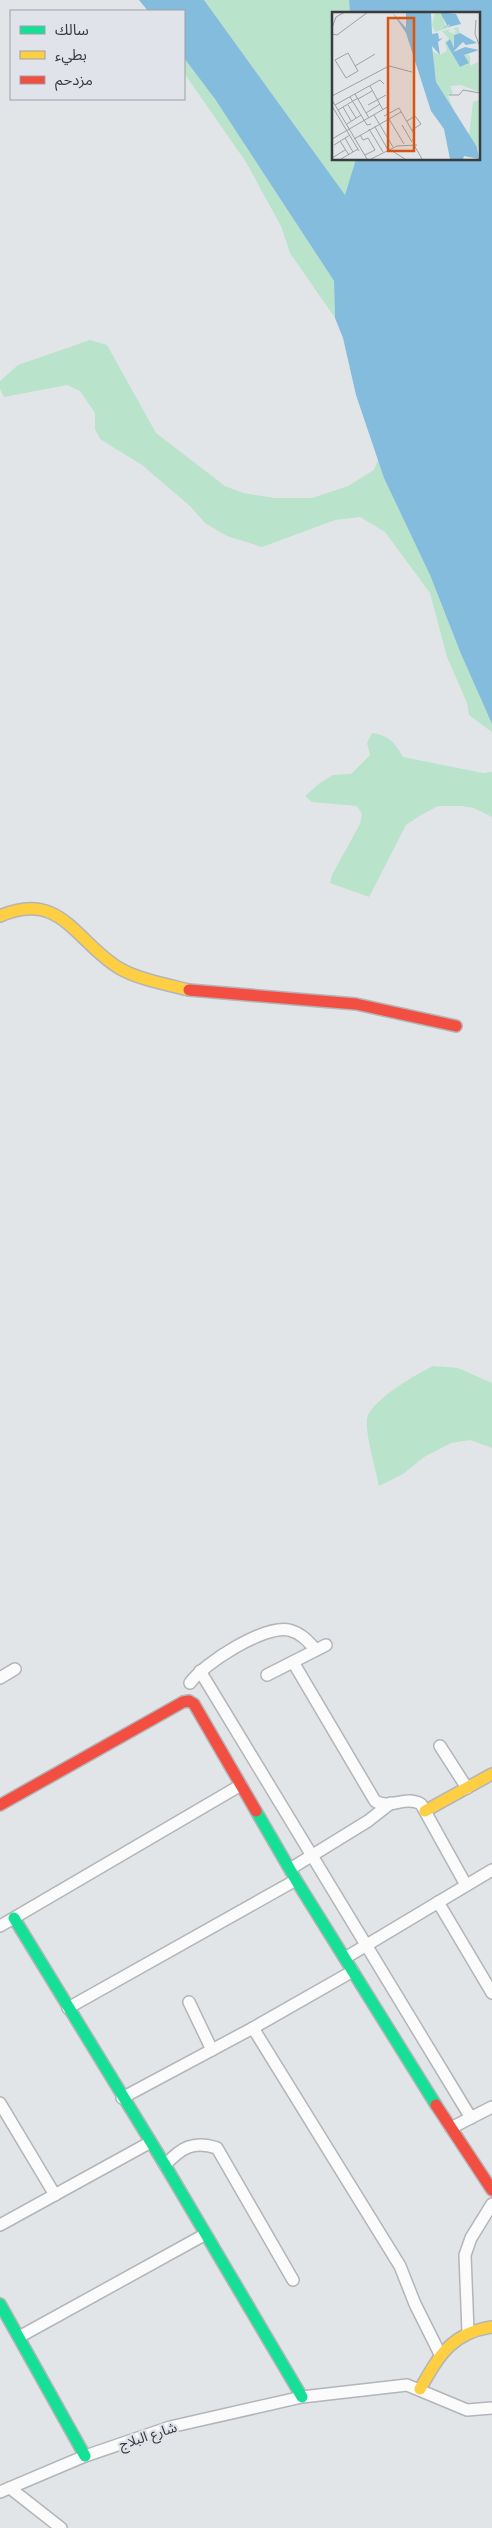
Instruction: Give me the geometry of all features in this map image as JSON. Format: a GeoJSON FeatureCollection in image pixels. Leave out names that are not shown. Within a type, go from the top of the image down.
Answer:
{"type":"FeatureCollection","features":[{"type":"Feature","properties":{"kind":"street"},"geometry":{"type":"LineString","coordinates":[[0,916],[11,911],[40,907],[53,912],[120,969],[164,984],[195,990],[347,1003],[456,1026]]}},
{"type":"Feature","properties":{"kind":"street"},"geometry":{"type":"LineString","coordinates":[[190,1683],[200,1671],[270,1630],[283,1629],[295,1632],[321,1648],[266,1675]]}},
{"type":"Feature","properties":{"kind":"street"},"geometry":{"type":"LineString","coordinates":[[293,1662],[372,1796],[380,1804],[409,1799],[415,1801],[425,1811],[466,1885]]}},
{"type":"Feature","properties":{"kind":"street"},"geometry":{"type":"LineString","coordinates":[[0,1678],[15,1669]]}},
{"type":"Feature","properties":{"kind":"street"},"geometry":{"type":"LineString","coordinates":[[200,1671],[470,2118]]}},
{"type":"Feature","properties":{"kind":"street"},"geometry":{"type":"LineString","coordinates":[[0,1804],[186,1701],[192,1702],[293,1875],[451,2128],[492,2190]]}},
{"type":"Feature","properties":{"kind":"street"},"geometry":{"type":"LineString","coordinates":[[440,1746],[467,1788]]}},
{"type":"Feature","properties":{"kind":"street"},"geometry":{"type":"LineString","coordinates":[[425,1811],[492,1774]]}},
{"type":"Feature","properties":{"kind":"street"},"geometry":{"type":"LineString","coordinates":[[0,1926],[241,1785]]}},
{"type":"Feature","properties":{"kind":"street"},"geometry":{"type":"LineString","coordinates":[[68,2008],[293,1875],[312,1856],[368,1821],[391,1803]]}},
{"type":"Feature","properties":{"kind":"street"},"geometry":{"type":"LineString","coordinates":[[345,1958],[492,1870]]}},
{"type":"Feature","properties":{"kind":"street"},"geometry":{"type":"LineString","coordinates":[[438,1902],[492,1992]]}},
{"type":"Feature","properties":{"kind":"street"},"geometry":{"type":"LineString","coordinates":[[14,1918],[149,2143],[165,2165],[204,2235],[302,2397]]}},
{"type":"Feature","properties":{"kind":"street"},"geometry":{"type":"LineString","coordinates":[[122,2098],[253,2028],[354,1971]]}},
{"type":"Feature","properties":{"kind":"street"},"geometry":{"type":"LineString","coordinates":[[189,2002],[212,2050]]}},
{"type":"Feature","properties":{"kind":"street"},"geometry":{"type":"LineString","coordinates":[[253,2028],[400,2266],[414,2304],[440,2354]]}},
{"type":"Feature","properties":{"kind":"street"},"geometry":{"type":"LineString","coordinates":[[0,2103],[54,2195]]}},
{"type":"Feature","properties":{"kind":"street"},"geometry":{"type":"LineString","coordinates":[[451,2128],[492,2108]]}},
{"type":"Feature","properties":{"kind":"street"},"geometry":{"type":"LineString","coordinates":[[0,2225],[149,2143]]}},
{"type":"Feature","properties":{"kind":"street"},"geometry":{"type":"LineString","coordinates":[[165,2165],[179,2150],[205,2144],[217,2148],[293,2280]]}},
{"type":"Feature","properties":{"kind":"street"},"geometry":{"type":"LineString","coordinates":[[468,2332],[465,2255],[471,2238],[492,2204]]}},
{"type":"Feature","properties":{"kind":"street"},"geometry":{"type":"LineString","coordinates":[[19,2337],[204,2235]]}},
{"type":"Feature","properties":{"kind":"street"},"geometry":{"type":"LineString","coordinates":[[0,2304],[85,2456]]}},
{"type":"Feature","properties":{"kind":"street"},"geometry":{"type":"LineString","coordinates":[[420,2389],[440,2354],[448,2344],[468,2332],[492,2327]]}},
{"type":"Feature","properties":{"kind":"street","name":"شارع البلاج"},"geometry":{"type":"LineString","coordinates":[[5,2490],[85,2456],[170,2427],[302,2397],[398,2385],[420,2389],[458,2407],[486,2408],[492,2413]]}},
{"type":"Feature","properties":{"kind":"street"},"geometry":{"type":"LineString","coordinates":[[5,2490],[61,2528]]}},
{"type":"Feature","properties":{"kind":"green space"},"geometry":{"type":"Polygon","coordinates":[[[204,0],[349,0],[350,12],[332,12],[332,160],[356,160],[345,196],[204,0]]]}},
{"type":"Feature","properties":{"kind":"green space"},"geometry":{"type":"Polygon","coordinates":[[[185,59],[215,99],[334,281],[335,318],[290,253],[281,226],[246,162],[185,74],[185,59]]]}},
{"type":"Feature","properties":{"kind":"green space"},"geometry":{"type":"Polygon","coordinates":[[[90,340],[107,345],[156,433],[225,486],[243,493],[275,498],[312,498],[348,486],[374,470],[378,460],[430,575],[461,654],[492,724],[492,732],[469,715],[467,703],[447,657],[430,593],[385,532],[360,517],[335,520],[262,547],[227,536],[205,523],[190,506],[142,465],[100,439],[95,429],[95,413],[80,391],[67,385],[4,397],[0,389],[0,381],[18,365],[90,340]]]}},
{"type":"Feature","properties":{"kind":"green space"},"geometry":{"type":"Polygon","coordinates":[[[372,733],[383,736],[391,741],[403,757],[483,773],[492,772],[492,817],[474,808],[461,806],[438,806],[421,815],[406,825],[369,897],[330,883],[332,875],[360,824],[362,814],[357,806],[312,802],[305,796],[333,775],[351,774],[370,755],[367,743],[372,733]]]}},
{"type":"Feature","properties":{"kind":"green space"},"geometry":{"type":"Polygon","coordinates":[[[433,1366],[458,1368],[492,1383],[492,1448],[470,1440],[451,1443],[424,1457],[403,1474],[379,1486],[368,1436],[367,1421],[369,1414],[394,1389],[433,1366]]]}},
{"type":"Feature","properties":{"kind":"water"},"geometry":{"type":"Polygon","coordinates":[[[139,0],[204,0],[345,195],[356,160],[480,160],[480,12],[350,12],[349,0],[492,0],[492,724],[461,654],[430,575],[384,478],[356,395],[343,338],[335,318],[334,281],[215,99],[185,59],[185,10],[147,10],[139,0]]]}},
{"type":"Feature","properties":{"kind":"traffic: fast"},"geometry":{"type":"LineString","coordinates":[[256,1811],[296,1880],[436,2105]]}},
{"type":"Feature","properties":{"kind":"traffic: fast"},"geometry":{"type":"LineString","coordinates":[[14,1918],[165,2165],[302,2397]]}},
{"type":"Feature","properties":{"kind":"traffic: fast"},"geometry":{"type":"LineString","coordinates":[[0,2304],[85,2456]]}},
{"type":"Feature","properties":{"kind":"traffic: slow"},"geometry":{"type":"LineString","coordinates":[[0,916],[21,909],[38,909],[53,914],[66,922],[104,957],[126,972],[189,990]]}},
{"type":"Feature","properties":{"kind":"traffic: slow"},"geometry":{"type":"LineString","coordinates":[[425,1811],[492,1774]]}},
{"type":"Feature","properties":{"kind":"traffic: slow"},"geometry":{"type":"LineString","coordinates":[[420,2389],[440,2356],[456,2341],[478,2330],[492,2327]]}},
{"type":"Feature","properties":{"kind":"traffic: jam"},"geometry":{"type":"LineString","coordinates":[[189,990],[356,1004],[456,1026]]}},
{"type":"Feature","properties":{"kind":"traffic: jam"},"geometry":{"type":"LineString","coordinates":[[0,1805],[183,1702],[189,1701],[194,1704],[256,1811]]}},
{"type":"Feature","properties":{"kind":"traffic: jam"},"geometry":{"type":"LineString","coordinates":[[436,2105],[492,2190]]}}]}
